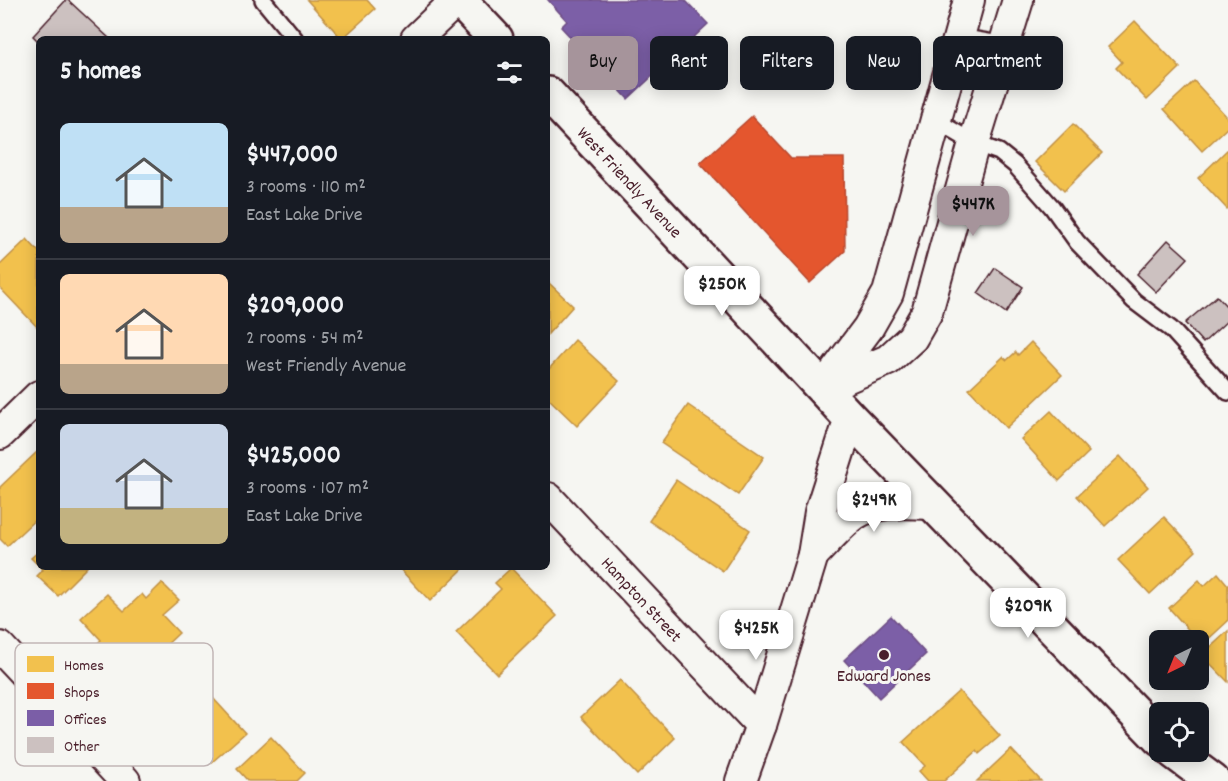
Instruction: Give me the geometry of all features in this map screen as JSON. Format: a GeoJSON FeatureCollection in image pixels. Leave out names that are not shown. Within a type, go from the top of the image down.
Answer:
{"type":"FeatureCollection","features":[{"type":"Feature","properties":{"kind":"main road"},"geometry":{"type":"LineString","coordinates":[[458,0],[493,36]]}},
{"type":"Feature","properties":{"kind":"main road","name":"West Friendly Avenue"},"geometry":{"type":"LineString","coordinates":[[550,96],[850,418],[1149,729]]}},
{"type":"Feature","properties":{"kind":"main road"},"geometry":{"type":"LineString","coordinates":[[1179,762],[1191,781]]}},
{"type":"Feature","properties":{"kind":"main road"},"geometry":{"type":"LineString","coordinates":[[1186,762],[1213,781]]}},
{"type":"Feature","properties":{"kind":"street"},"geometry":{"type":"LineString","coordinates":[[419,36],[458,0]]}},
{"type":"Feature","properties":{"kind":"street"},"geometry":{"type":"LineString","coordinates":[[959,36],[969,0]]}},
{"type":"Feature","properties":{"kind":"street"},"geometry":{"type":"LineString","coordinates":[[1008,36],[1018,0]]}},
{"type":"Feature","properties":{"kind":"street"},"geometry":{"type":"LineString","coordinates":[[824,388],[868,328],[888,293],[944,90]]}},
{"type":"Feature","properties":{"kind":"street"},"geometry":{"type":"LineString","coordinates":[[824,388],[888,360],[912,338],[927,312],[991,90]]}},
{"type":"Feature","properties":{"kind":"street"},"geometry":{"type":"LineString","coordinates":[[0,434],[36,399]]}},
{"type":"Feature","properties":{"kind":"street"},"geometry":{"type":"LineString","coordinates":[[741,781],[761,725],[813,555],[820,512],[850,418]]}},
{"type":"Feature","properties":{"kind":"street","name":"Hampton Street"},"geometry":{"type":"LineString","coordinates":[[550,500],[761,725]]}},
{"type":"Feature","properties":{"kind":"street"},"geometry":{"type":"LineString","coordinates":[[813,555],[856,514],[872,508],[899,503],[933,504]]}},
{"type":"Feature","properties":{"kind":"street"},"geometry":{"type":"LineString","coordinates":[[0,647],[15,663]]}},
{"type":"Feature","properties":{"kind":"street"},"geometry":{"type":"LineString","coordinates":[[111,766],[125,781]]}},
{"type":"Feature","properties":{"kind":"lane"},"geometry":{"type":"LineString","coordinates":[[262,0],[292,36]]}},
{"type":"Feature","properties":{"kind":"lane"},"geometry":{"type":"LineString","coordinates":[[935,120],[974,143],[999,152],[1015,165],[1052,207],[1085,250],[1134,301],[1171,329],[1228,392]]}},
{"type":"Feature","properties":{"kind":"building: Homes"},"geometry":{"type":"Polygon","coordinates":[[[307,0],[367,0],[375,9],[345,36],[339,36],[307,0]]]}},
{"type":"Feature","properties":{"kind":"building: Homes"},"geometry":{"type":"Polygon","coordinates":[[[1135,21],[1180,68],[1147,100],[1116,68],[1122,62],[1108,47],[1135,21]]]}},
{"type":"Feature","properties":{"kind":"building: Homes"},"geometry":{"type":"Polygon","coordinates":[[[1194,81],[1228,118],[1228,127],[1202,151],[1164,109],[1194,81]]]}},
{"type":"Feature","properties":{"kind":"building: Homes"},"geometry":{"type":"Polygon","coordinates":[[[1073,124],[1102,153],[1064,191],[1035,162],[1073,124]]]}},
{"type":"Feature","properties":{"kind":"building: Homes"},"geometry":{"type":"Polygon","coordinates":[[[1228,149],[1228,208],[1227,209],[1198,178],[1228,149]]]}},
{"type":"Feature","properties":{"kind":"building: Homes"},"geometry":{"type":"Polygon","coordinates":[[[27,239],[36,249],[36,326],[0,288],[0,265],[27,239]]]}},
{"type":"Feature","properties":{"kind":"building: Homes"},"geometry":{"type":"Polygon","coordinates":[[[550,284],[573,306],[550,332],[550,284]]]}},
{"type":"Feature","properties":{"kind":"building: Homes"},"geometry":{"type":"Polygon","coordinates":[[[575,340],[619,381],[577,426],[550,400],[550,368],[575,340]]]}},
{"type":"Feature","properties":{"kind":"building: Homes"},"geometry":{"type":"Polygon","coordinates":[[[1031,342],[1062,375],[1006,428],[969,389],[1003,357],[1007,360],[1016,352],[1018,355],[1031,342]]]}},
{"type":"Feature","properties":{"kind":"building: Homes"},"geometry":{"type":"Polygon","coordinates":[[[688,405],[764,457],[738,495],[661,443],[688,405]]]}},
{"type":"Feature","properties":{"kind":"building: Homes"},"geometry":{"type":"Polygon","coordinates":[[[1051,411],[1089,452],[1059,481],[1021,439],[1051,411]]]}},
{"type":"Feature","properties":{"kind":"building: Homes"},"geometry":{"type":"Polygon","coordinates":[[[36,453],[36,519],[7,546],[0,539],[0,487],[36,453]]]}},
{"type":"Feature","properties":{"kind":"building: Homes"},"geometry":{"type":"Polygon","coordinates":[[[1120,456],[1148,487],[1105,526],[1077,496],[1120,456]]]}},
{"type":"Feature","properties":{"kind":"building: Homes"},"geometry":{"type":"Polygon","coordinates":[[[676,480],[750,530],[723,571],[649,521],[676,480]]]}},
{"type":"Feature","properties":{"kind":"building: Homes"},"geometry":{"type":"Polygon","coordinates":[[[1164,517],[1196,551],[1150,594],[1118,560],[1164,517]]]}},
{"type":"Feature","properties":{"kind":"building: Homes"},"geometry":{"type":"Polygon","coordinates":[[[36,554],[36,563],[31,558],[36,554]]]}},
{"type":"Feature","properties":{"kind":"building: Homes"},"geometry":{"type":"Polygon","coordinates":[[[43,570],[84,570],[58,596],[37,576],[43,570]]]}},
{"type":"Feature","properties":{"kind":"building: Homes"},"geometry":{"type":"Polygon","coordinates":[[[401,570],[462,570],[430,601],[401,570]]]}},
{"type":"Feature","properties":{"kind":"building: Homes"},"geometry":{"type":"Polygon","coordinates":[[[509,570],[513,570],[557,616],[497,674],[456,632],[501,589],[495,583],[509,570]]]}},
{"type":"Feature","properties":{"kind":"building: Homes"},"geometry":{"type":"Polygon","coordinates":[[[1218,573],[1228,585],[1228,621],[1209,639],[1209,630],[1189,630],[1169,608],[1199,580],[1204,586],[1218,573]]]}},
{"type":"Feature","properties":{"kind":"building: Homes"},"geometry":{"type":"Polygon","coordinates":[[[162,583],[179,600],[162,615],[179,633],[168,643],[98,643],[101,640],[81,618],[107,594],[124,611],[142,594],[146,599],[162,583]]]}},
{"type":"Feature","properties":{"kind":"building: Homes"},"geometry":{"type":"Polygon","coordinates":[[[1228,631],[1228,682],[1209,662],[1209,649],[1228,631]]]}},
{"type":"Feature","properties":{"kind":"building: Homes"},"geometry":{"type":"Polygon","coordinates":[[[620,680],[675,738],[637,775],[581,717],[620,680]]]}},
{"type":"Feature","properties":{"kind":"building: Homes"},"geometry":{"type":"Polygon","coordinates":[[[959,691],[1000,736],[979,754],[977,751],[944,781],[928,781],[919,771],[925,766],[903,742],[959,691]]]}},
{"type":"Feature","properties":{"kind":"building: Homes"},"geometry":{"type":"Polygon","coordinates":[[[213,698],[245,733],[213,761],[213,698]]]}},
{"type":"Feature","properties":{"kind":"building: Homes"},"geometry":{"type":"Polygon","coordinates":[[[271,737],[305,773],[297,781],[248,781],[237,769],[271,737]]]}},
{"type":"Feature","properties":{"kind":"building: Homes"},"geometry":{"type":"Polygon","coordinates":[[[1011,749],[1041,781],[977,781],[1011,749]]]}},
{"type":"Feature","properties":{"kind":"building: Shops"},"geometry":{"type":"Polygon","coordinates":[[[752,116],[791,158],[844,158],[845,251],[810,283],[700,163],[752,116]]]}},
{"type":"Feature","properties":{"kind":"building: Offices"},"geometry":{"type":"Polygon","coordinates":[[[548,0],[685,0],[708,24],[695,36],[650,36],[650,78],[638,90],[638,36],[569,36],[561,27],[567,21],[548,0]]]}},
{"type":"Feature","properties":{"kind":"building: Offices"},"geometry":{"type":"Polygon","coordinates":[[[620,90],[638,90],[628,99],[620,90]]]}},
{"type":"Feature","properties":{"kind":"building: Offices"},"geometry":{"type":"Polygon","coordinates":[[[891,616],[926,654],[879,698],[844,660],[891,616]]]}},
{"type":"Feature","properties":{"kind":"building: Other"},"geometry":{"type":"Polygon","coordinates":[[[68,0],[107,36],[36,36],[36,39],[33,36],[68,0]]]}},
{"type":"Feature","properties":{"kind":"building: Other"},"geometry":{"type":"Polygon","coordinates":[[[1168,240],[1188,258],[1156,292],[1137,274],[1168,240]]]}},
{"type":"Feature","properties":{"kind":"building: Other"},"geometry":{"type":"Polygon","coordinates":[[[995,268],[1023,287],[1006,313],[978,293],[995,268]]]}},
{"type":"Feature","properties":{"kind":"building: Other"},"geometry":{"type":"Polygon","coordinates":[[[1217,296],[1228,308],[1228,320],[1203,343],[1185,323],[1217,296]]]}},
{"type":"Feature","properties":{"kind":"place","name":"Edward Jones"},"geometry":{"type":"Point","coordinates":[884,655]}}]}
